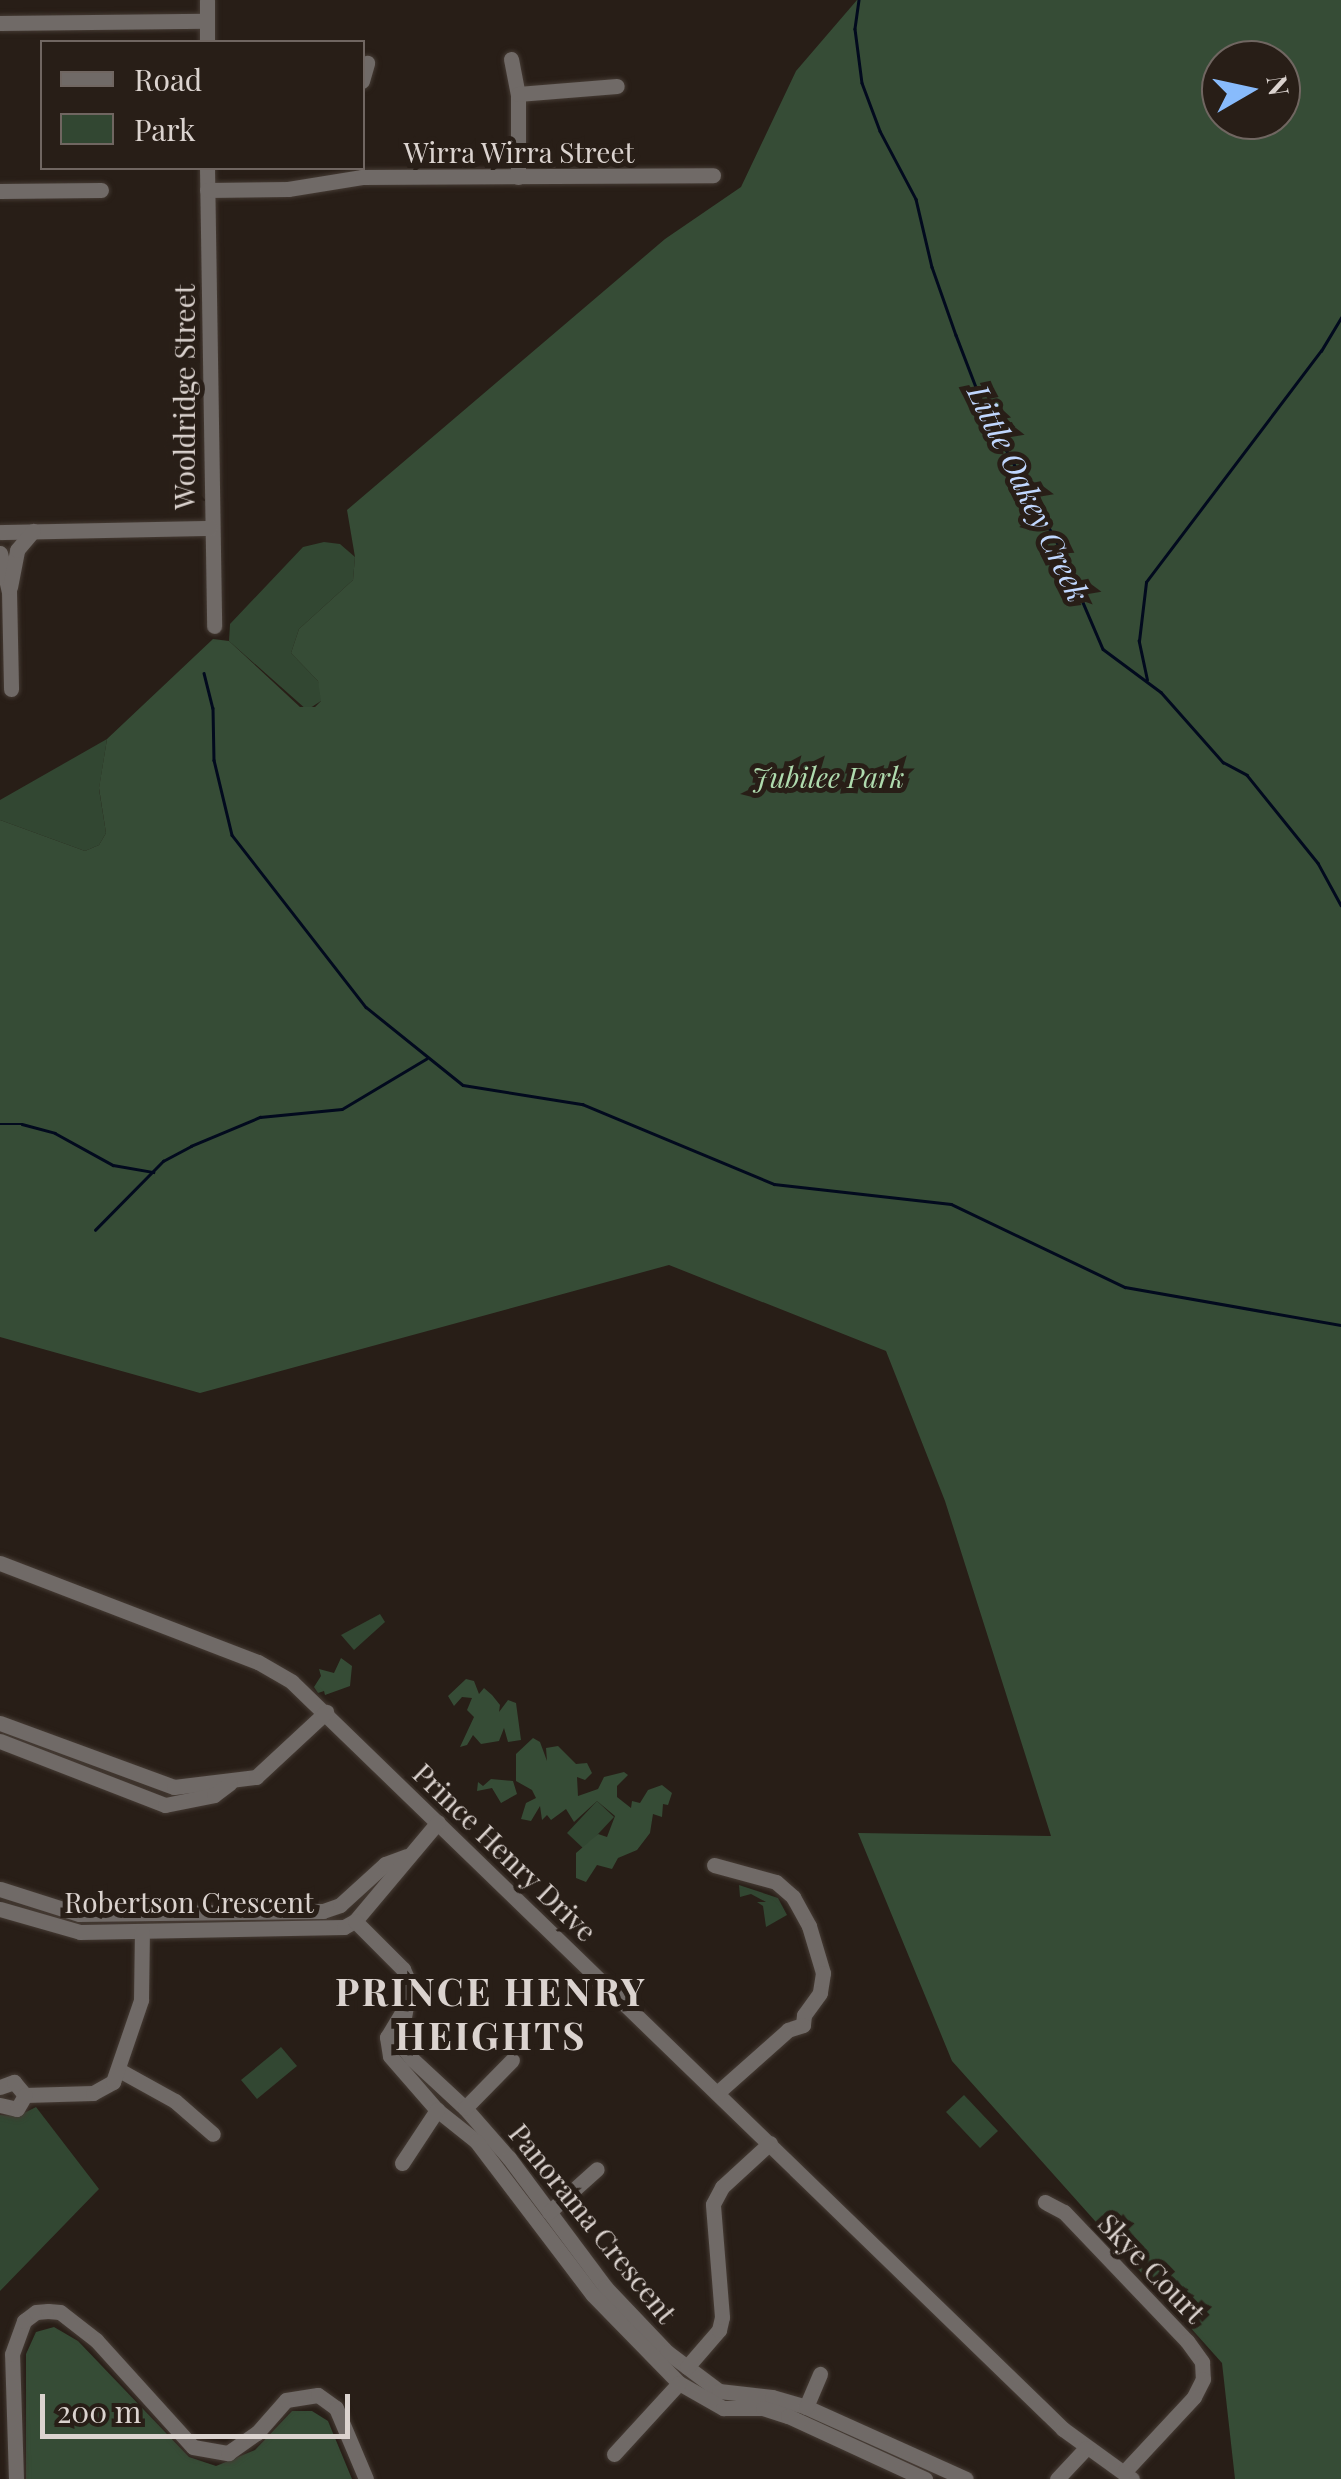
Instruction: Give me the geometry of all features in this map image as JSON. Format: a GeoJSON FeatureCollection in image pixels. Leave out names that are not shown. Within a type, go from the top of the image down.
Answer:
{"type":"FeatureCollection","features":[{"type":"Feature","properties":{"kind":"street"},"geometry":{"type":"LineString","coordinates":[[207,0],[207,40]]}},
{"type":"Feature","properties":{"kind":"street"},"geometry":{"type":"LineString","coordinates":[[0,24],[207,21]]}},
{"type":"Feature","properties":{"kind":"street"},"geometry":{"type":"LineString","coordinates":[[511,60],[518,94],[518,177]]}},
{"type":"Feature","properties":{"kind":"street"},"geometry":{"type":"LineString","coordinates":[[365,70],[367,63]]}},
{"type":"Feature","properties":{"kind":"street"},"geometry":{"type":"LineString","coordinates":[[518,94],[617,86]]}},
{"type":"Feature","properties":{"kind":"street","name":"Wooldridge Street"},"geometry":{"type":"LineString","coordinates":[[207,170],[214,626]]}},
{"type":"Feature","properties":{"kind":"street","name":"Wirra Wirra Street"},"geometry":{"type":"LineString","coordinates":[[208,190],[288,189],[362,172],[518,177],[712,175]]}},
{"type":"Feature","properties":{"kind":"street"},"geometry":{"type":"LineString","coordinates":[[0,191],[101,190]]}},
{"type":"Feature","properties":{"kind":"street"},"geometry":{"type":"LineString","coordinates":[[0,532],[210,528]]}},
{"type":"Feature","properties":{"kind":"street"},"geometry":{"type":"LineString","coordinates":[[11,689],[9,591],[16,550],[33,532]]}},
{"type":"Feature","properties":{"kind":"street"},"geometry":{"type":"LineString","coordinates":[[0,553],[9,591]]}},
{"type":"Feature","properties":{"kind":"street","name":"Prince Henry Drive"},"geometry":{"type":"LineString","coordinates":[[0,1562],[277,1670],[326,1712],[1086,2448],[1128,2476]]}},
{"type":"Feature","properties":{"kind":"street"},"geometry":{"type":"LineString","coordinates":[[0,1723],[160,1786],[230,1783],[256,1777],[326,1712]]}},
{"type":"Feature","properties":{"kind":"street"},"geometry":{"type":"LineString","coordinates":[[0,1741],[165,1806],[214,1795],[230,1783]]}},
{"type":"Feature","properties":{"kind":"street","name":"Robertson Crescent"},"geometry":{"type":"LineString","coordinates":[[0,1909],[80,1932],[344,1927],[355,1921],[438,1822]]}},
{"type":"Feature","properties":{"kind":"street","name":"Robertson Crescent"},"geometry":{"type":"LineString","coordinates":[[0,1889],[78,1914],[323,1911],[340,1905],[384,1864],[407,1856]]}},
{"type":"Feature","properties":{"kind":"street"},"geometry":{"type":"LineString","coordinates":[[714,1864],[776,1882],[793,1897],[809,1926],[823,1974],[820,1992],[804,2016],[794,2016],[788,2030],[717,2094]]}},
{"type":"Feature","properties":{"kind":"street","name":"Panorama Crescent"},"geometry":{"type":"LineString","coordinates":[[355,1921],[402,1969],[410,1986],[402,2045],[465,2108],[605,2287],[667,2352],[718,2391],[772,2397],[806,2407],[966,2479]]}},
{"type":"Feature","properties":{"kind":"street"},"geometry":{"type":"LineString","coordinates":[[25,2095],[93,2093],[113,2082],[140,2000],[142,1932]]}},
{"type":"Feature","properties":{"kind":"street","name":"Panorama Crescent"},"geometry":{"type":"LineString","coordinates":[[404,2009],[391,2026],[386,2046],[438,2110],[476,2141],[593,2295],[678,2384],[723,2408],[763,2408],[788,2416],[925,2479]]}},
{"type":"Feature","properties":{"kind":"street"},"geometry":{"type":"LineString","coordinates":[[465,2108],[512,2060]]}},
{"type":"Feature","properties":{"kind":"street"},"geometry":{"type":"LineString","coordinates":[[119,2070],[175,2101],[214,2134]]}},
{"type":"Feature","properties":{"kind":"street"},"geometry":{"type":"LineString","coordinates":[[0,2087],[14,2082],[25,2095]]}},
{"type":"Feature","properties":{"kind":"street"},"geometry":{"type":"LineString","coordinates":[[0,2105],[16,2109],[25,2095]]}},
{"type":"Feature","properties":{"kind":"street"},"geometry":{"type":"LineString","coordinates":[[402,2163],[438,2110]]}},
{"type":"Feature","properties":{"kind":"street"},"geometry":{"type":"LineString","coordinates":[[687,2367],[719,2330],[722,2317],[714,2204],[722,2187],[770,2144]]}},
{"type":"Feature","properties":{"kind":"street"},"geometry":{"type":"LineString","coordinates":[[549,2212],[597,2169]]}},
{"type":"Feature","properties":{"kind":"street","name":"Skye Court"},"geometry":{"type":"LineString","coordinates":[[1045,2202],[1075,2223],[1187,2340],[1202,2362],[1203,2379],[1194,2397],[1128,2476]]}},
{"type":"Feature","properties":{"kind":"street"},"geometry":{"type":"LineString","coordinates":[[16,2479],[12,2354],[24,2321],[36,2312],[48,2311],[60,2312],[96,2340],[193,2447],[211,2454],[228,2453],[244,2444],[286,2400],[318,2395],[336,2408],[366,2479]]}},
{"type":"Feature","properties":{"kind":"street"},"geometry":{"type":"LineString","coordinates":[[806,2407],[820,2374]]}},
{"type":"Feature","properties":{"kind":"street"},"geometry":{"type":"LineString","coordinates":[[614,2454],[678,2384]]}},
{"type":"Feature","properties":{"kind":"street"},"geometry":{"type":"LineString","coordinates":[[1057,2476],[1086,2448]]}},
{"type":"Feature","properties":{"kind":"green space","name":"Jubilee Park"},"geometry":{"type":"Polygon","coordinates":[[[857,0],[1341,0],[1341,2479],[1235,2479],[1222,2363],[952,2061],[858,1833],[1051,1836],[945,1501],[886,1351],[669,1265],[200,1393],[0,1337],[0,820],[85,851],[99,845],[106,833],[99,788],[107,739],[213,639],[229,641],[300,707],[315,707],[321,701],[318,681],[291,653],[299,629],[353,580],[355,557],[347,510],[665,239],[741,187],[796,71],[857,0]]]}},
{"type":"Feature","properties":{"kind":"green space"},"geometry":{"type":"Polygon","coordinates":[[[324,542],[340,544],[355,557],[353,580],[299,629],[291,653],[318,681],[322,692],[321,701],[307,710],[229,641],[230,624],[303,547],[324,542]]]}},
{"type":"Feature","properties":{"kind":"green space"},"geometry":{"type":"Polygon","coordinates":[[[107,739],[99,789],[106,833],[99,845],[85,851],[0,820],[0,800],[107,739]]]}},
{"type":"Feature","properties":{"kind":"green space"},"geometry":{"type":"Polygon","coordinates":[[[380,1614],[385,1622],[354,1650],[341,1635],[380,1614]]]}},
{"type":"Feature","properties":{"kind":"green space"},"geometry":{"type":"Polygon","coordinates":[[[341,1658],[352,1666],[350,1686],[325,1695],[324,1691],[318,1693],[314,1687],[321,1676],[319,1669],[334,1673],[341,1658]]]}},
{"type":"Feature","properties":{"kind":"green space"},"geometry":{"type":"Polygon","coordinates":[[[466,1679],[474,1681],[479,1694],[484,1688],[492,1695],[500,1705],[499,1712],[508,1700],[516,1703],[521,1740],[508,1742],[504,1728],[499,1741],[481,1744],[473,1735],[467,1745],[460,1747],[474,1717],[467,1710],[472,1698],[462,1697],[454,1706],[448,1696],[466,1679]]]}},
{"type":"Feature","properties":{"kind":"green space"},"geometry":{"type":"Polygon","coordinates":[[[533,1738],[540,1742],[547,1761],[546,1748],[558,1746],[576,1764],[587,1763],[592,1773],[585,1780],[577,1777],[578,1796],[598,1789],[604,1777],[624,1772],[628,1775],[617,1786],[617,1797],[631,1808],[632,1801],[640,1803],[648,1790],[662,1785],[672,1793],[668,1805],[663,1804],[662,1817],[653,1814],[650,1833],[637,1850],[618,1858],[612,1869],[597,1865],[586,1882],[576,1878],[576,1853],[598,1834],[607,1837],[615,1816],[597,1801],[574,1822],[566,1809],[551,1820],[547,1815],[542,1820],[540,1806],[531,1821],[521,1819],[526,1803],[536,1798],[532,1790],[516,1781],[516,1754],[533,1738]]]}},
{"type":"Feature","properties":{"kind":"green space"},"geometry":{"type":"Polygon","coordinates":[[[491,1779],[513,1781],[517,1794],[501,1803],[492,1788],[477,1791],[478,1782],[483,1786],[491,1779]]]}},
{"type":"Feature","properties":{"kind":"green space"},"geometry":{"type":"Polygon","coordinates":[[[597,1801],[614,1817],[584,1849],[567,1833],[597,1801]]]}},
{"type":"Feature","properties":{"kind":"green space"},"geometry":{"type":"Polygon","coordinates":[[[739,1885],[778,1898],[787,1915],[766,1927],[763,1906],[757,1902],[766,1902],[751,1894],[740,1897],[739,1885]]]}},
{"type":"Feature","properties":{"kind":"green space"},"geometry":{"type":"Polygon","coordinates":[[[281,2047],[297,2066],[257,2099],[241,2080],[281,2047]]]}},
{"type":"Feature","properties":{"kind":"green space"},"geometry":{"type":"Polygon","coordinates":[[[964,2095],[998,2131],[980,2148],[946,2112],[964,2095]]]}},
{"type":"Feature","properties":{"kind":"green space"},"geometry":{"type":"Polygon","coordinates":[[[36,2107],[99,2189],[0,2291],[0,2115],[18,2116],[36,2107]]]}},
{"type":"Feature","properties":{"kind":"green space"},"geometry":{"type":"Polygon","coordinates":[[[54,2327],[78,2341],[189,2457],[216,2466],[255,2450],[292,2411],[312,2411],[328,2421],[352,2479],[26,2479],[26,2354],[36,2332],[54,2327]]]}},
{"type":"Feature","properties":{"kind":"waterway","name":"Little Oakey Creek"},"geometry":{"type":"LineString","coordinates":[[859,0],[855,29],[862,83],[880,131],[916,199],[932,267],[956,335],[986,413],[1058,544],[1103,649],[1161,692],[1223,762],[1247,775],[1318,863],[1341,905]]}},
{"type":"Feature","properties":{"kind":"waterway"},"geometry":{"type":"LineString","coordinates":[[1147,680],[1139,641],[1146,582],[1321,351],[1341,318]]}},
{"type":"Feature","properties":{"kind":"waterway"},"geometry":{"type":"LineString","coordinates":[[204,673],[213,708],[214,760],[232,835],[366,1007],[463,1085],[582,1104],[774,1184],[951,1204],[1125,1287],[1341,1325]]}},
{"type":"Feature","properties":{"kind":"waterway"},"geometry":{"type":"LineString","coordinates":[[95,1230],[163,1161],[191,1146],[260,1117],[342,1109],[426,1059]]}},
{"type":"Feature","properties":{"kind":"waterway"},"geometry":{"type":"LineString","coordinates":[[0,1124],[22,1124],[55,1133],[113,1165],[153,1172]]}},
{"type":"Feature","properties":{"kind":"district","name":"PRINCE HENRY HEIGHTS"},"geometry":{"type":"Point","coordinates":[491,2013]}}]}
